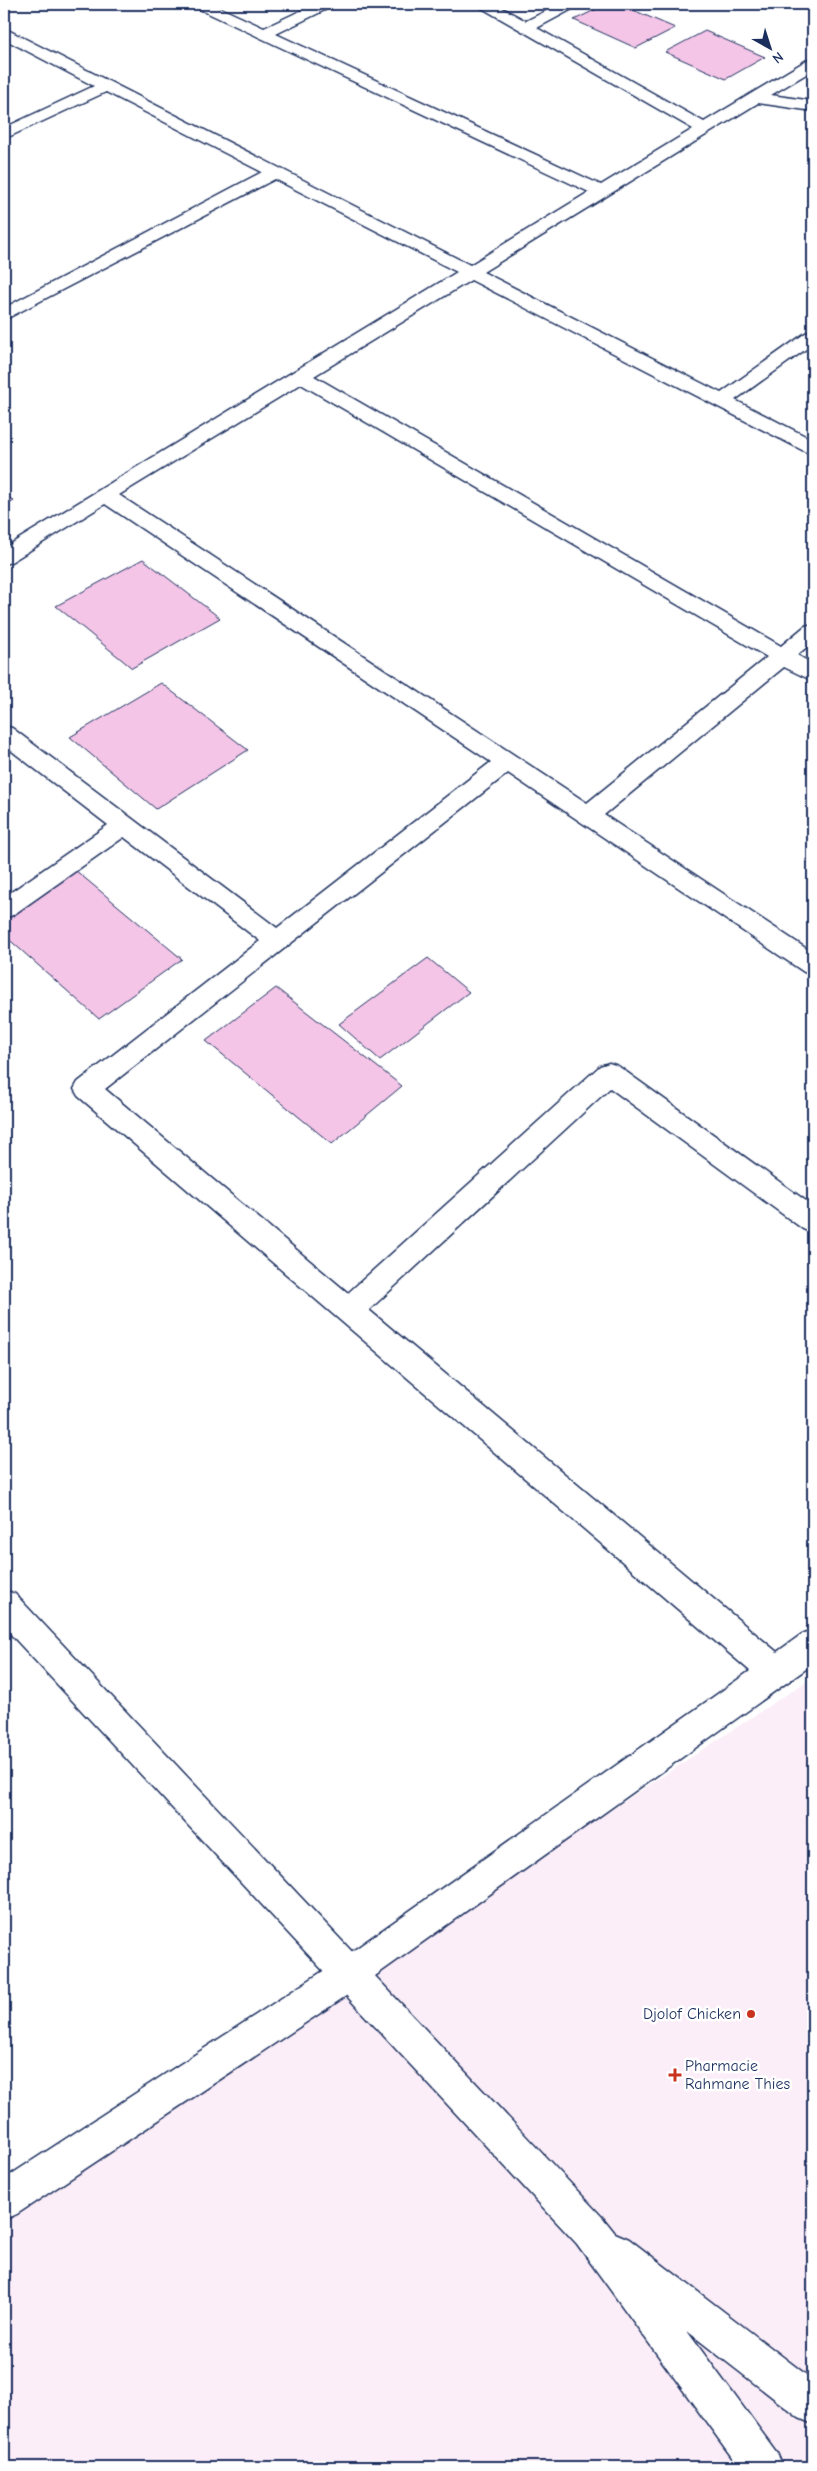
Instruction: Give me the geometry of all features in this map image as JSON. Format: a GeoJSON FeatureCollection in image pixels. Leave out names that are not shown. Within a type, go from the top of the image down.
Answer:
{"type":"FeatureCollection","features":[{"type":"Feature","properties":{"kind":"street"},"geometry":{"type":"LineString","coordinates":[[200,4],[602,192]]}},
{"type":"Feature","properties":{"kind":"street"},"geometry":{"type":"LineString","coordinates":[[264,34],[326,4]]}},
{"type":"Feature","properties":{"kind":"street"},"geometry":{"type":"LineString","coordinates":[[485,4],[704,129]]}},
{"type":"Feature","properties":{"kind":"street"},"geometry":{"type":"LineString","coordinates":[[526,27],[571,4]]}},
{"type":"Feature","properties":{"kind":"street"},"geometry":{"type":"LineString","coordinates":[[4,33],[813,448]]}},
{"type":"Feature","properties":{"kind":"street"},"geometry":{"type":"LineString","coordinates":[[4,557],[813,63]]}},
{"type":"Feature","properties":{"kind":"street"},"geometry":{"type":"LineString","coordinates":[[4,134],[106,86]]}},
{"type":"Feature","properties":{"kind":"street"},"geometry":{"type":"LineString","coordinates":[[756,98],[813,106]]}},
{"type":"Feature","properties":{"kind":"street"},"geometry":{"type":"LineString","coordinates":[[4,315],[275,172]]}},
{"type":"Feature","properties":{"kind":"street"},"geometry":{"type":"LineString","coordinates":[[4,297],[20,307]]}},
{"type":"Feature","properties":{"kind":"street"},"geometry":{"type":"LineString","coordinates":[[722,401],[813,336]]}},
{"type":"Feature","properties":{"kind":"street"},"geometry":{"type":"LineString","coordinates":[[300,376],[813,674]]}},
{"type":"Feature","properties":{"kind":"street"},"geometry":{"type":"LineString","coordinates":[[105,495],[813,965]]}},
{"type":"Feature","properties":{"kind":"street"},"geometry":{"type":"LineString","coordinates":[[588,815],[813,631]]}},
{"type":"Feature","properties":{"kind":"street"},"geometry":{"type":"LineString","coordinates":[[4,734],[278,941]]}},
{"type":"Feature","properties":{"kind":"street"},"geometry":{"type":"LineString","coordinates":[[507,762],[86,1089],[776,1672]]}},
{"type":"Feature","properties":{"kind":"street"},"geometry":{"type":"LineString","coordinates":[[4,909],[124,825]]}},
{"type":"Feature","properties":{"kind":"street"},"geometry":{"type":"LineString","coordinates":[[348,1310],[609,1073],[813,1221]]}},
{"type":"Feature","properties":{"kind":"street"},"geometry":{"type":"LineString","coordinates":[[4,1605],[590,2231],[763,2467]]}},
{"type":"Feature","properties":{"kind":"street"},"geometry":{"type":"LineString","coordinates":[[4,2201],[348,1974],[813,1645]]}},
{"type":"Feature","properties":{"kind":"street"},"geometry":{"type":"LineString","coordinates":[[590,2231],[813,2404]]}},
{"type":"Feature","properties":{"kind":"shaded area"},"geometry":{"type":"Polygon","coordinates":[[[813,1677],[813,2467],[4,2467],[4,2210],[813,1677]]]}},
{"type":"Feature","properties":{"kind":"building"},"geometry":{"type":"Polygon","coordinates":[[[607,4],[619,4],[675,28],[636,48],[574,20],[607,4]]]}},
{"type":"Feature","properties":{"kind":"building"},"geometry":{"type":"Polygon","coordinates":[[[705,31],[765,57],[726,79],[665,52],[705,31]]]}},
{"type":"Feature","properties":{"kind":"building"},"geometry":{"type":"Polygon","coordinates":[[[4,494],[14,501],[4,507],[4,494]]]}},
{"type":"Feature","properties":{"kind":"building"},"geometry":{"type":"Polygon","coordinates":[[[143,559],[220,618],[132,668],[56,606],[143,559]]]}},
{"type":"Feature","properties":{"kind":"building"},"geometry":{"type":"Polygon","coordinates":[[[161,683],[248,750],[156,809],[70,737],[161,683]]]}},
{"type":"Feature","properties":{"kind":"building"},"geometry":{"type":"Polygon","coordinates":[[[75,870],[182,959],[99,1019],[4,935],[4,918],[75,870]]]}},
{"type":"Feature","properties":{"kind":"building"},"geometry":{"type":"Polygon","coordinates":[[[428,958],[469,992],[380,1060],[339,1024],[428,958]]]}},
{"type":"Feature","properties":{"kind":"building"},"geometry":{"type":"Polygon","coordinates":[[[276,988],[402,1086],[332,1144],[206,1041],[276,988]]]}},
{"type":"Feature","properties":{"kind":"place","name":"Djolof Chicken"},"geometry":{"type":"Point","coordinates":[751,2014]}},
{"type":"Feature","properties":{"kind":"place","name":"Pharmacie Rahmane Thies"},"geometry":{"type":"Point","coordinates":[675,2075]}}]}
